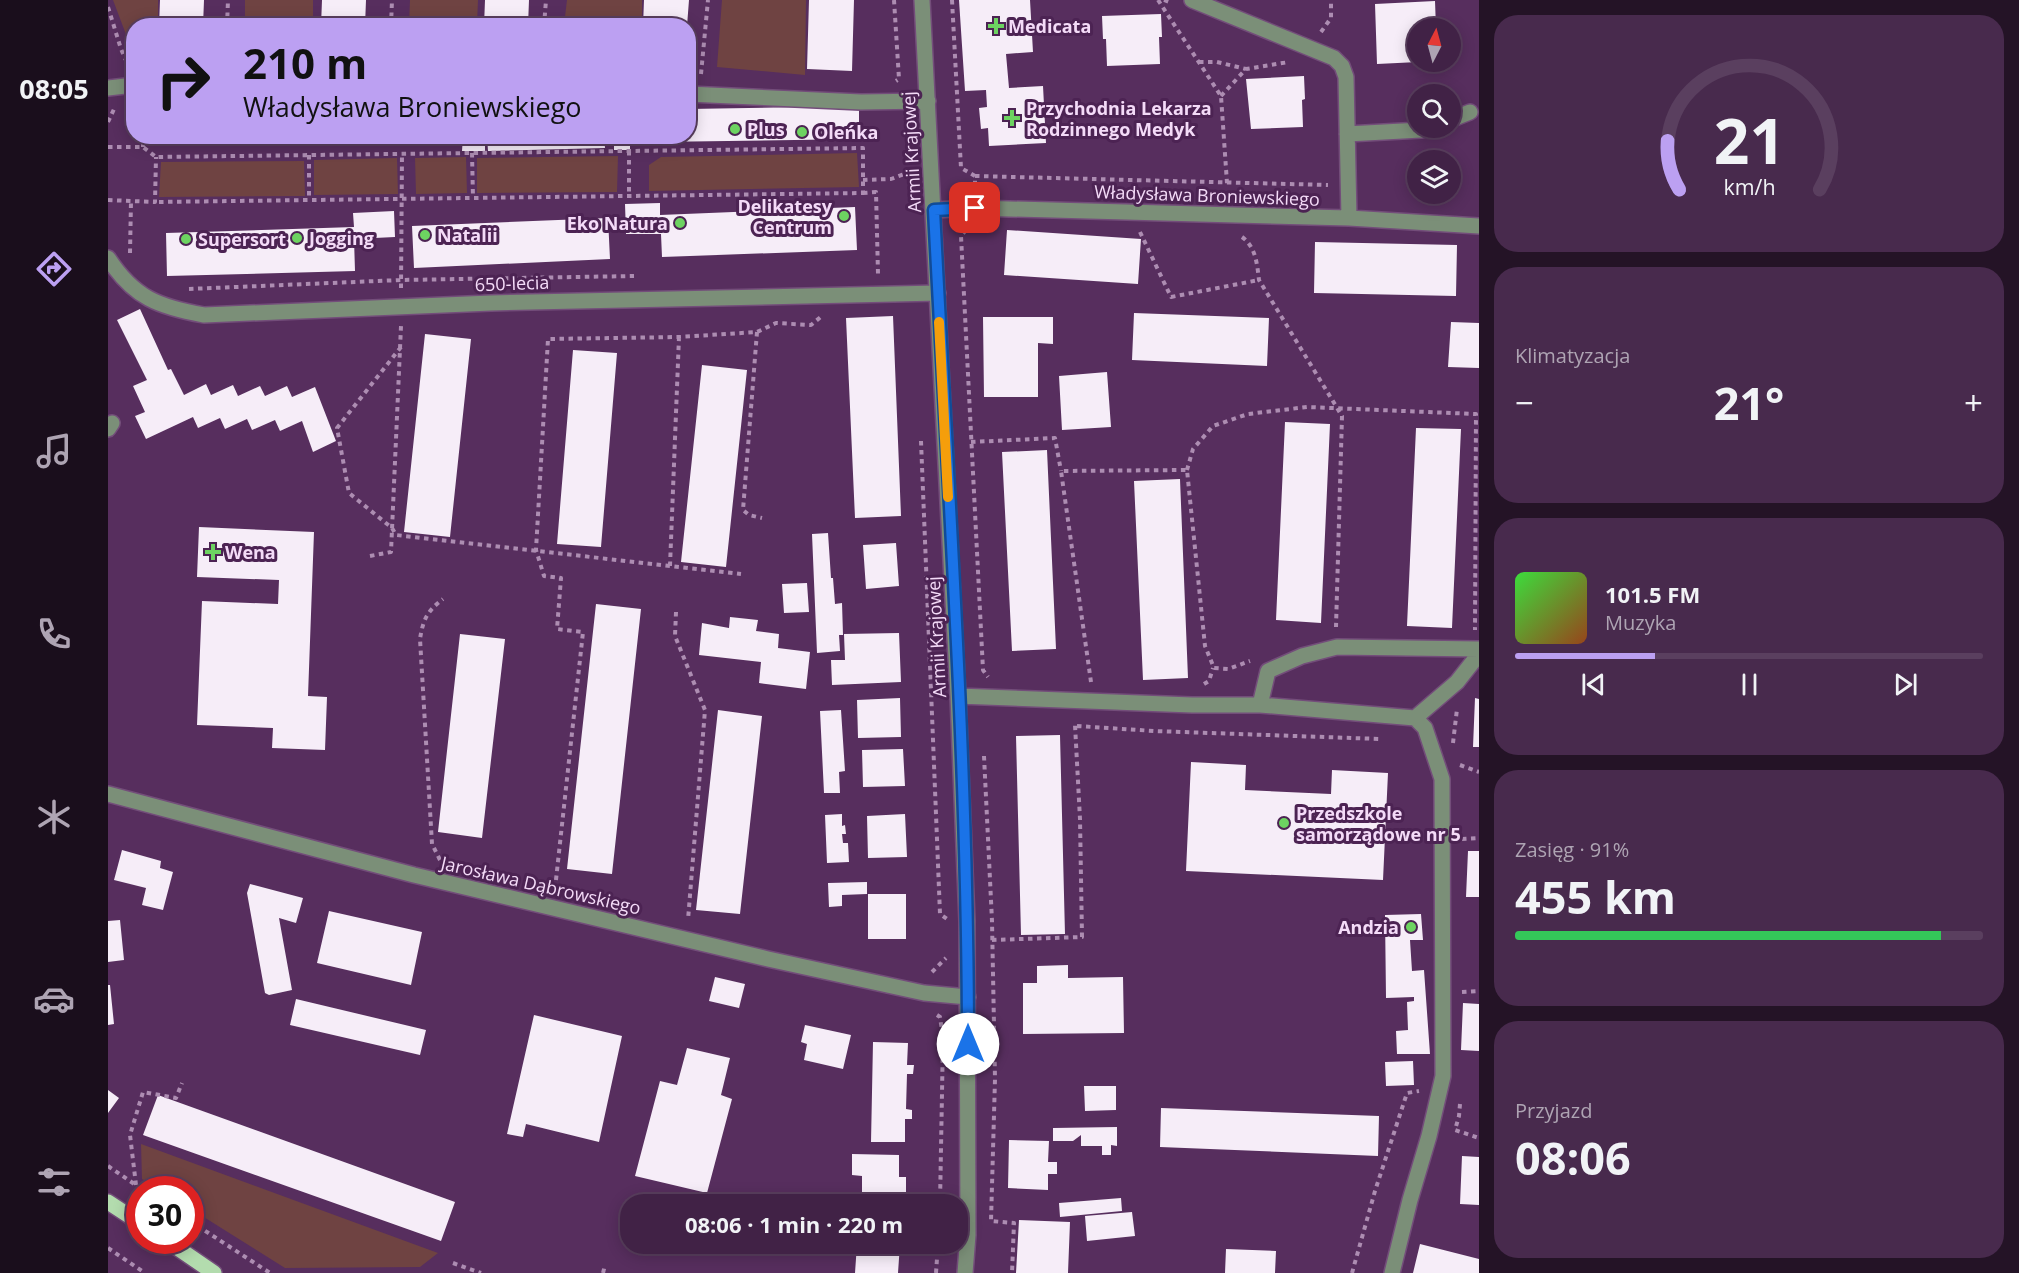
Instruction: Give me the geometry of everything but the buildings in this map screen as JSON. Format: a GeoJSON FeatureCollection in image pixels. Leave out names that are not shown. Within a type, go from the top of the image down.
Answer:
{"type":"FeatureCollection","features":[{"type":"Feature","properties":{"kind":"main road"},"geometry":{"type":"LineString","coordinates":[[108,1202],[126,1214]]}},
{"type":"Feature","properties":{"kind":"main road"},"geometry":{"type":"LineString","coordinates":[[186,1254],[214,1273]]}},
{"type":"Feature","properties":{"kind":"street","name":"Armii Krajowej"},"geometry":{"type":"LineString","coordinates":[[921,0],[934,210],[967,921],[968,1235],[965,1273]]}},
{"type":"Feature","properties":{"kind":"street"},"geometry":{"type":"LineString","coordinates":[[1192,0],[1334,58],[1342,66],[1347,77],[1348,218]]}},
{"type":"Feature","properties":{"kind":"street"},"geometry":{"type":"LineString","coordinates":[[108,88],[126,80]]}},
{"type":"Feature","properties":{"kind":"street"},"geometry":{"type":"LineString","coordinates":[[696,94],[861,102],[928,101]]}},
{"type":"Feature","properties":{"kind":"street"},"geometry":{"type":"LineString","coordinates":[[1461,116],[1470,112]]}},
{"type":"Feature","properties":{"kind":"street"},"geometry":{"type":"LineString","coordinates":[[1347,134],[1407,131]]}},
{"type":"Feature","properties":{"kind":"street","name":"Władysława Broniewskiego"},"geometry":{"type":"LineString","coordinates":[[934,210],[975,208],[1348,218],[1479,226]]}},
{"type":"Feature","properties":{"kind":"street","name":"650-lecia"},"geometry":{"type":"LineString","coordinates":[[108,258],[134,289],[160,305],[204,315],[491,303],[938,293]]}},
{"type":"Feature","properties":{"kind":"street"},"geometry":{"type":"LineString","coordinates":[[1260,705],[1268,671],[1302,656],[1337,647],[1477,642]]}},
{"type":"Feature","properties":{"kind":"street"},"geometry":{"type":"LineString","coordinates":[[1415,718],[1457,682],[1479,654]]}},
{"type":"Feature","properties":{"kind":"street"},"geometry":{"type":"LineString","coordinates":[[958,696],[1192,705],[1260,705],[1415,718],[1425,728],[1442,779],[1443,1076],[1430,1136],[1410,1200],[1392,1273]]}},
{"type":"Feature","properties":{"kind":"street","name":"Jarosława Dąbrowskiego"},"geometry":{"type":"LineString","coordinates":[[108,794],[414,875],[924,993],[968,997]]}},
{"type":"Feature","properties":{"kind":"path"},"geometry":{"type":"LineString","coordinates":[[227,18],[228,0]]}},
{"type":"Feature","properties":{"kind":"path"},"geometry":{"type":"LineString","coordinates":[[391,18],[392,0]]}},
{"type":"Feature","properties":{"kind":"path"},"geometry":{"type":"LineString","coordinates":[[545,18],[546,0]]}},
{"type":"Feature","properties":{"kind":"path"},"geometry":{"type":"LineString","coordinates":[[701,81],[708,0]]}},
{"type":"Feature","properties":{"kind":"path"},"geometry":{"type":"LineString","coordinates":[[894,0],[899,79],[894,84]]}},
{"type":"Feature","properties":{"kind":"path"},"geometry":{"type":"LineString","coordinates":[[952,0],[961,168],[975,176],[1348,186]]}},
{"type":"Feature","properties":{"kind":"path"},"geometry":{"type":"LineString","coordinates":[[1158,0],[1221,96],[1227,183]]}},
{"type":"Feature","properties":{"kind":"path"},"geometry":{"type":"LineString","coordinates":[[1164,0],[1174,4]]}},
{"type":"Feature","properties":{"kind":"path"},"geometry":{"type":"LineString","coordinates":[[1312,36],[1323,31],[1331,18],[1331,0]]}},
{"type":"Feature","properties":{"kind":"path"},"geometry":{"type":"LineString","coordinates":[[108,7],[126,62]]}},
{"type":"Feature","properties":{"kind":"path"},"geometry":{"type":"LineString","coordinates":[[1199,62],[1217,62],[1246,69],[1299,60]]}},
{"type":"Feature","properties":{"kind":"path"},"geometry":{"type":"LineString","coordinates":[[1221,96],[1246,69]]}},
{"type":"Feature","properties":{"kind":"path"},"geometry":{"type":"LineString","coordinates":[[108,147],[143,147],[156,157],[863,148],[863,193]]}},
{"type":"Feature","properties":{"kind":"path"},"geometry":{"type":"LineString","coordinates":[[629,151],[629,196]]}},
{"type":"Feature","properties":{"kind":"path"},"geometry":{"type":"LineString","coordinates":[[472,153],[473,198]]}},
{"type":"Feature","properties":{"kind":"path"},"geometry":{"type":"LineString","coordinates":[[369,556],[391,552],[401,347],[402,154]]}},
{"type":"Feature","properties":{"kind":"path"},"geometry":{"type":"LineString","coordinates":[[309,155],[309,200]]}},
{"type":"Feature","properties":{"kind":"path"},"geometry":{"type":"LineString","coordinates":[[155,202],[156,157]]}},
{"type":"Feature","properties":{"kind":"path"},"geometry":{"type":"LineString","coordinates":[[975,176],[975,220],[961,236],[982,670],[988,677],[996,679]]}},
{"type":"Feature","properties":{"kind":"path"},"geometry":{"type":"LineString","coordinates":[[108,200],[155,202],[876,192],[879,282],[862,283],[862,294]]}},
{"type":"Feature","properties":{"kind":"path"},"geometry":{"type":"LineString","coordinates":[[130,262],[131,201]]}},
{"type":"Feature","properties":{"kind":"path"},"geometry":{"type":"LineString","coordinates":[[1139,230],[1172,297],[1259,280]]}},
{"type":"Feature","properties":{"kind":"path"},"geometry":{"type":"LineString","coordinates":[[1241,236],[1249,242],[1256,258],[1259,280],[1342,416],[1336,631]]}},
{"type":"Feature","properties":{"kind":"path"},"geometry":{"type":"LineString","coordinates":[[178,289],[401,280],[634,276]]}},
{"type":"Feature","properties":{"kind":"path"},"geometry":{"type":"LineString","coordinates":[[555,892],[583,632],[556,629],[561,578],[544,576],[536,550],[548,339],[679,337],[757,332],[776,323],[811,325],[825,313]]}},
{"type":"Feature","properties":{"kind":"path"},"geometry":{"type":"LineString","coordinates":[[757,332],[743,510],[749,515],[762,518]]}},
{"type":"Feature","properties":{"kind":"path"},"geometry":{"type":"LineString","coordinates":[[670,566],[679,337]]}},
{"type":"Feature","properties":{"kind":"path"},"geometry":{"type":"LineString","coordinates":[[401,347],[337,428],[349,493],[392,528],[396,535],[741,574]]}},
{"type":"Feature","properties":{"kind":"path"},"geometry":{"type":"LineString","coordinates":[[1261,657],[1228,669],[1214,668],[1205,646],[1187,470],[1193,448],[1214,426],[1248,414],[1307,407],[1477,414],[1477,642]]}},
{"type":"Feature","properties":{"kind":"path"},"geometry":{"type":"LineString","coordinates":[[971,442],[1055,438],[1091,684],[1080,684]]}},
{"type":"Feature","properties":{"kind":"path"},"geometry":{"type":"LineString","coordinates":[[921,441],[940,914],[948,920]]}},
{"type":"Feature","properties":{"kind":"path"},"geometry":{"type":"LineString","coordinates":[[1061,471],[1187,470]]}},
{"type":"Feature","properties":{"kind":"path"},"geometry":{"type":"LineString","coordinates":[[443,599],[431,608],[424,619],[420,639],[432,844],[439,860],[444,864]]}},
{"type":"Feature","properties":{"kind":"path"},"geometry":{"type":"LineString","coordinates":[[676,612],[675,636],[705,710],[688,921],[677,918]]}},
{"type":"Feature","properties":{"kind":"path"},"geometry":{"type":"LineString","coordinates":[[988,677],[988,697]]}},
{"type":"Feature","properties":{"kind":"path"},"geometry":{"type":"LineString","coordinates":[[1458,701],[1451,754],[1454,763],[1479,772]]}},
{"type":"Feature","properties":{"kind":"path"},"geometry":{"type":"LineString","coordinates":[[1068,722],[1077,726],[1154,731],[1380,738]]}},
{"type":"Feature","properties":{"kind":"path"},"geometry":{"type":"LineString","coordinates":[[992,940],[1082,937],[1077,726]]}},
{"type":"Feature","properties":{"kind":"path"},"geometry":{"type":"LineString","coordinates":[[984,750],[995,1079],[991,1221],[1014,1223],[1012,1273]]}},
{"type":"Feature","properties":{"kind":"path"},"geometry":{"type":"LineString","coordinates":[[1436,759],[1451,754]]}},
{"type":"Feature","properties":{"kind":"path"},"geometry":{"type":"LineString","coordinates":[[925,976],[944,961],[950,950]]}},
{"type":"Feature","properties":{"kind":"path"},"geometry":{"type":"LineString","coordinates":[[931,1013],[940,1017],[943,1038],[940,1194]]}},
{"type":"Feature","properties":{"kind":"path"},"geometry":{"type":"LineString","coordinates":[[135,1176],[130,1135],[143,1092],[176,1098],[182,1083]]}},
{"type":"Feature","properties":{"kind":"path"},"geometry":{"type":"LineString","coordinates":[[1352,1273],[1375,1191],[1407,1093],[1423,1091]]}},
{"type":"Feature","properties":{"kind":"path"},"geometry":{"type":"LineString","coordinates":[[108,1166],[126,1178]]}},
{"type":"Feature","properties":{"kind":"path"},"geometry":{"type":"LineString","coordinates":[[204,1230],[270,1273]]}},
{"type":"Feature","properties":{"kind":"path"},"geometry":{"type":"LineString","coordinates":[[108,1248],[145,1273]]}},
{"type":"Feature","properties":{"kind":"path"},"geometry":{"type":"LineString","coordinates":[[936,1273],[937,1254]]}},
{"type":"Feature","properties":{"kind":"path"},"geometry":{"type":"LineString","coordinates":[[453,1263],[481,1273]]}},
{"type":"Feature","properties":{"kind":"path"},"geometry":{"type":"LineString","coordinates":[[603,1273],[605,1265]]}},
{"type":"Feature","properties":{"kind":"shaded area"},"geometry":{"type":"Polygon","coordinates":[[[113,0],[158,0],[158,18],[126,18],[126,34],[113,0]]]}},
{"type":"Feature","properties":{"kind":"shaded area"},"geometry":{"type":"Polygon","coordinates":[[[245,0],[313,0],[313,18],[245,18],[245,0]]]}},
{"type":"Feature","properties":{"kind":"shaded area"},"geometry":{"type":"Polygon","coordinates":[[[410,0],[478,0],[477,18],[409,18],[410,0]]]}},
{"type":"Feature","properties":{"kind":"shaded area"},"geometry":{"type":"Polygon","coordinates":[[[567,0],[642,0],[642,18],[565,18],[567,0]]]}},
{"type":"Feature","properties":{"kind":"shaded area"},"geometry":{"type":"Polygon","coordinates":[[[722,0],[806,0],[805,75],[717,67],[722,0]]]}},
{"type":"Feature","properties":{"kind":"shaded area"},"geometry":{"type":"Polygon","coordinates":[[[857,153],[859,187],[649,191],[649,165],[661,157],[857,153]]]}},
{"type":"Feature","properties":{"kind":"shaded area"},"geometry":{"type":"Polygon","coordinates":[[[618,156],[617,192],[477,193],[477,158],[618,156]]]}},
{"type":"Feature","properties":{"kind":"shaded area"},"geometry":{"type":"Polygon","coordinates":[[[466,157],[467,193],[416,194],[415,158],[466,157]]]}},
{"type":"Feature","properties":{"kind":"shaded area"},"geometry":{"type":"Polygon","coordinates":[[[397,158],[398,194],[314,195],[314,160],[397,158]]]}},
{"type":"Feature","properties":{"kind":"shaded area"},"geometry":{"type":"Polygon","coordinates":[[[304,161],[305,196],[159,197],[161,162],[304,161]]]}},
{"type":"Feature","properties":{"kind":"shaded area"},"geometry":{"type":"Polygon","coordinates":[[[141,1144],[438,1253],[420,1267],[285,1268],[204,1217],[204,1176],[142,1176],[141,1144]]]}},
{"type":"Feature","properties":{"kind":"slow traffic"},"geometry":{"type":"LineString","coordinates":[[939,322],[948,497]]}},
{"type":"Feature","properties":{"kind":"place","name":"Medicata"},"geometry":{"type":"Point","coordinates":[996,26]}},
{"type":"Feature","properties":{"kind":"place","name":"Przychodnia Lekarza Rodzinnego Medyk"},"geometry":{"type":"Point","coordinates":[1012,118]}},
{"type":"Feature","properties":{"kind":"place","name":"Plus"},"geometry":{"type":"Point","coordinates":[735,129]}},
{"type":"Feature","properties":{"kind":"place","name":"Oleńka"},"geometry":{"type":"Point","coordinates":[802,132]}},
{"type":"Feature","properties":{"kind":"place","name":"Delikatesy Centrum"},"geometry":{"type":"Point","coordinates":[844,216]}},
{"type":"Feature","properties":{"kind":"place","name":"Eko Natura"},"geometry":{"type":"Point","coordinates":[680,223]}},
{"type":"Feature","properties":{"kind":"place","name":"Natalii"},"geometry":{"type":"Point","coordinates":[425,235]}},
{"type":"Feature","properties":{"kind":"place","name":"Jogging"},"geometry":{"type":"Point","coordinates":[297,238]}},
{"type":"Feature","properties":{"kind":"place","name":"Supersort"},"geometry":{"type":"Point","coordinates":[186,239]}},
{"type":"Feature","properties":{"kind":"place","name":"Wena"},"geometry":{"type":"Point","coordinates":[213,552]}},
{"type":"Feature","properties":{"kind":"place","name":"Przedszkole samorządowe nr 5"},"geometry":{"type":"Point","coordinates":[1284,823]}},
{"type":"Feature","properties":{"kind":"place","name":"Andzia"},"geometry":{"type":"Point","coordinates":[1411,927]}},
{"type":"Feature","properties":{"kind":"route"},"geometry":{"type":"LineString","coordinates":[[968,1044],[967,921],[958,696],[934,210],[975,208]]}}]}
